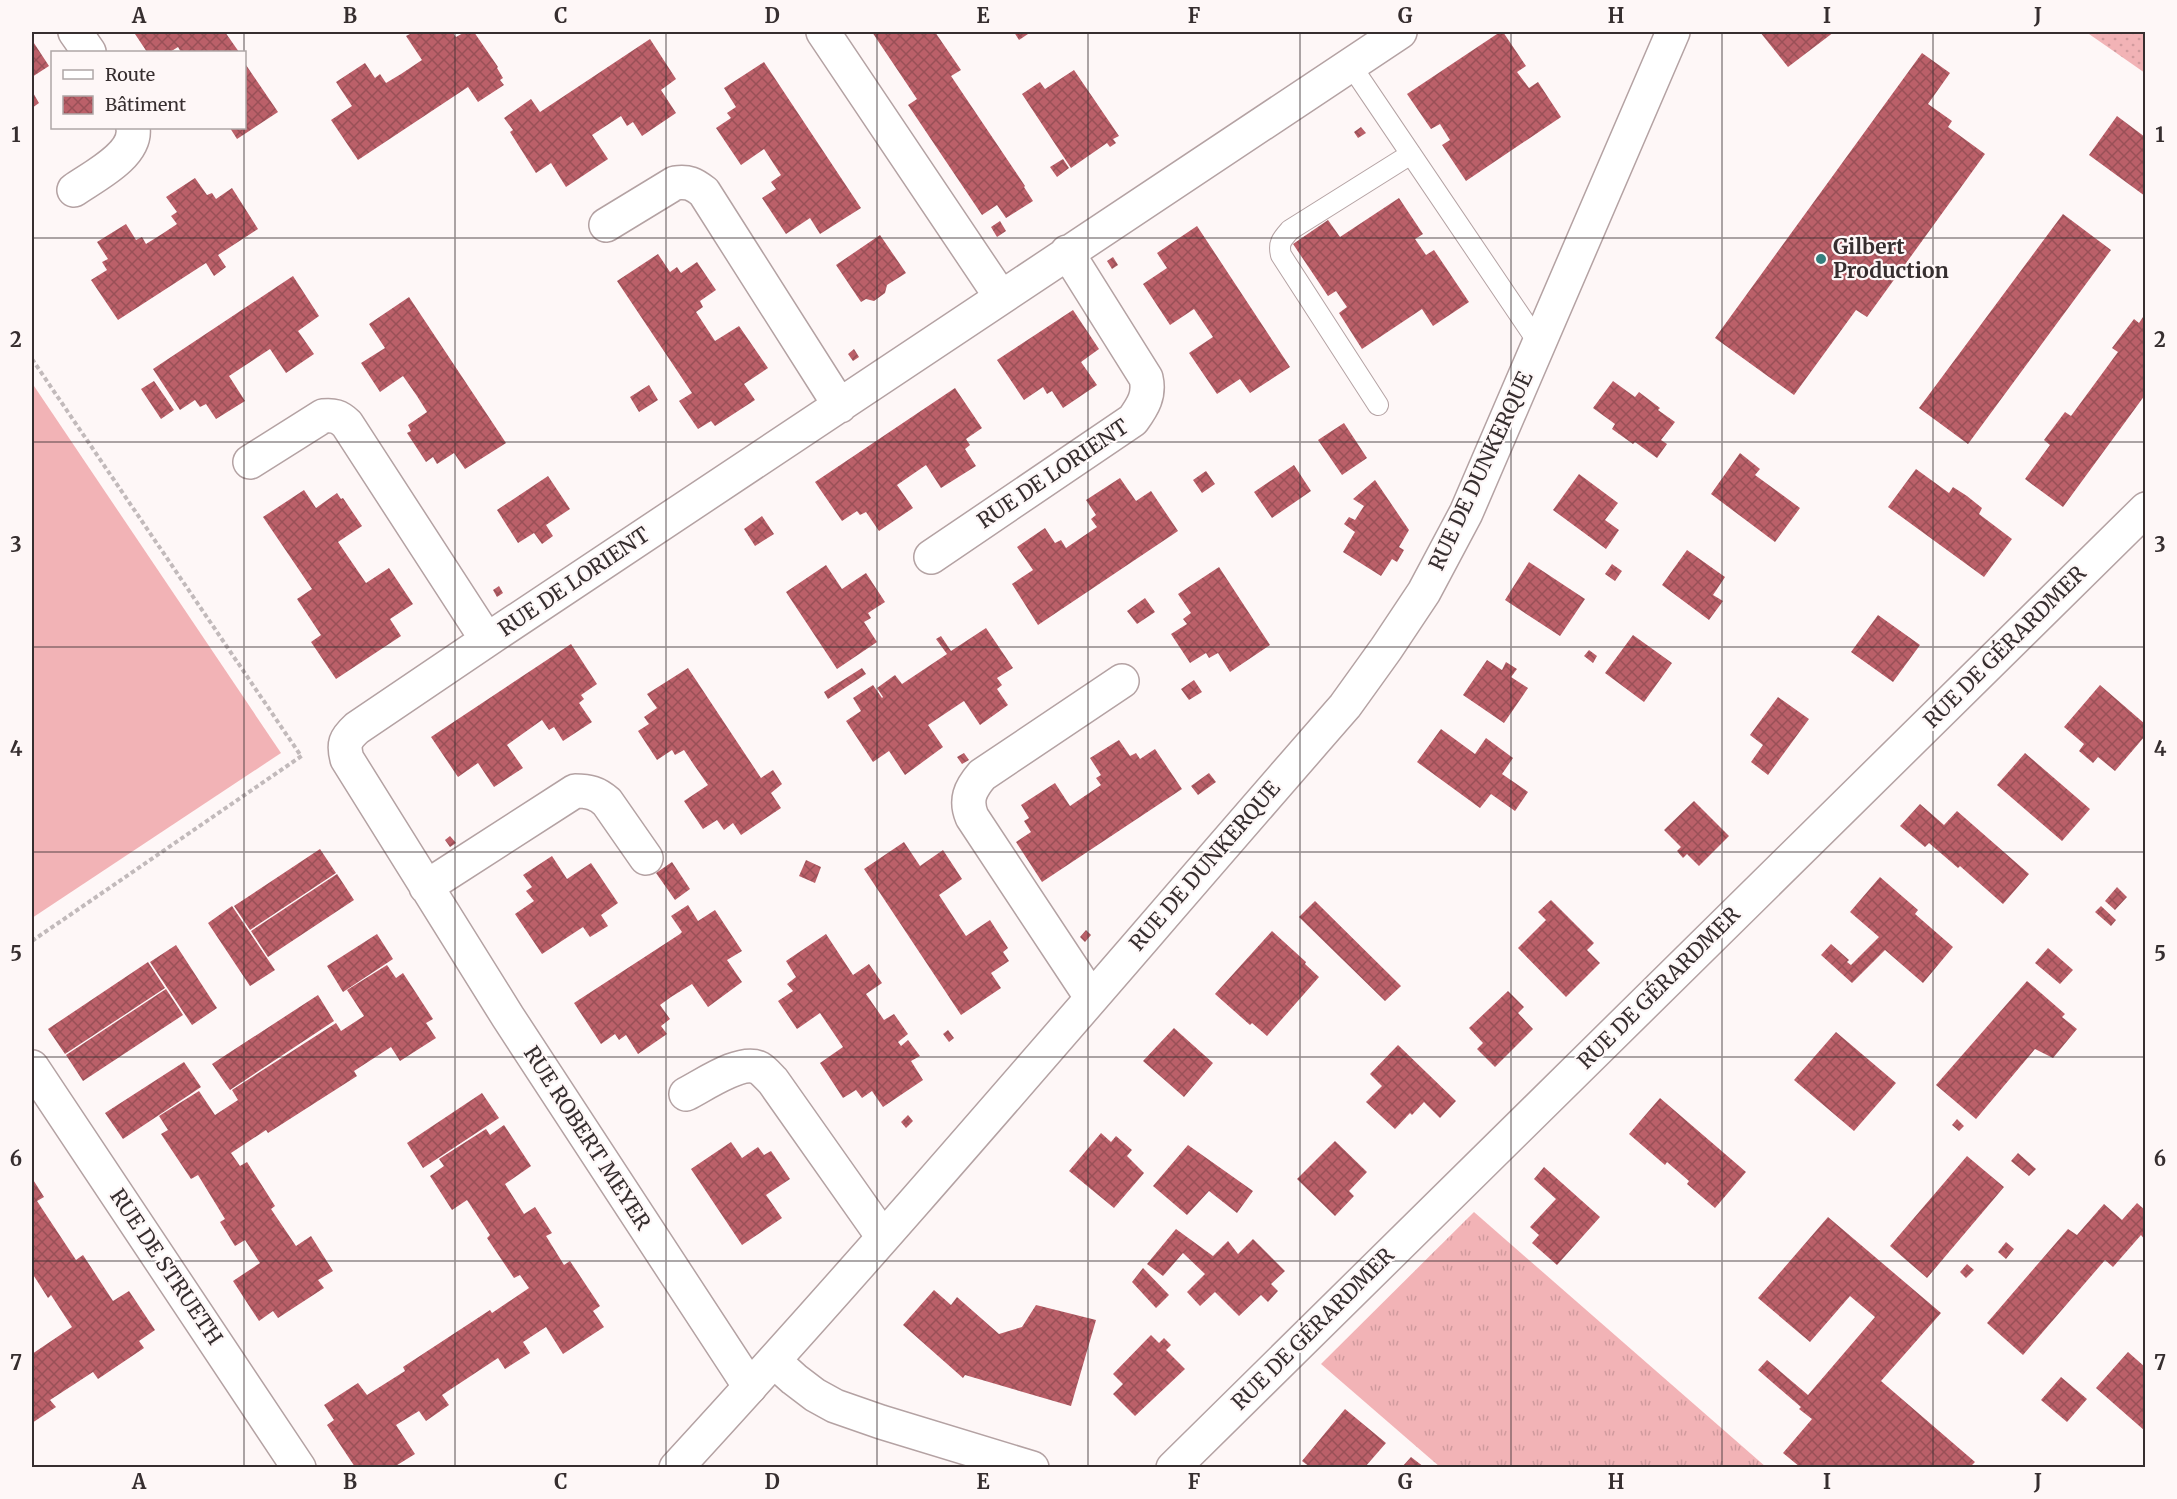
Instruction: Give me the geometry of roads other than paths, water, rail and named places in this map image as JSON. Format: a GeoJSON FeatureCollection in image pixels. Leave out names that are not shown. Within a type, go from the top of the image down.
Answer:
{"type":"FeatureCollection","features":[{"type":"Feature","properties":{"kind":"street"},"geometry":{"type":"LineString","coordinates":[[75,32],[88,51]]}},
{"type":"Feature","properties":{"kind":"street"},"geometry":{"type":"LineString","coordinates":[[823,32],[1001,297]]}},
{"type":"Feature","properties":{"kind":"street","name":"RUE DE LORIENT"},"geometry":{"type":"LineString","coordinates":[[344,747],[346,738],[357,728],[840,406],[1066,252],[1400,32]]}},
{"type":"Feature","properties":{"kind":"street","name":"RUE DE DUNKERQUE"},"geometry":{"type":"LineString","coordinates":[[676,1467],[883,1238],[1345,706],[1386,650],[1424,592],[1466,513],[1673,32]]}},
{"type":"Feature","properties":{"kind":"street"},"geometry":{"type":"LineString","coordinates":[[74,190],[121,157],[132,144],[134,129]]}},
{"type":"Feature","properties":{"kind":"street"},"geometry":{"type":"LineString","coordinates":[[606,225],[675,183],[685,182],[699,188],[704,192],[840,406]]}},
{"type":"Feature","properties":{"kind":"street","name":"RUE DE LORIENT"},"geometry":{"type":"LineString","coordinates":[[931,557],[1133,420],[1142,407],[1148,388],[1146,378],[1066,252]]}},
{"type":"Feature","properties":{"kind":"street","name":"RUE DE LORIENT"},"geometry":{"type":"LineString","coordinates":[[250,462],[322,416],[332,415],[340,418],[347,424],[487,640]]}},
{"type":"Feature","properties":{"kind":"street","name":"RUE DE GÉRARDMER"},"geometry":{"type":"LineString","coordinates":[[1173,1467],[2145,509]]}},
{"type":"Feature","properties":{"kind":"street"},"geometry":{"type":"LineString","coordinates":[[1091,997],[972,817],[968,805],[973,786],[982,775],[1122,681]]}},
{"type":"Feature","properties":{"kind":"street","name":"RUE ROBERT MEYER"},"geometry":{"type":"LineString","coordinates":[[344,747],[347,759],[741,1397]]}},
{"type":"Feature","properties":{"kind":"street"},"geometry":{"type":"LineString","coordinates":[[426,887],[575,791],[588,791],[600,795],[646,858]]}},
{"type":"Feature","properties":{"kind":"street"},"geometry":{"type":"LineString","coordinates":[[686,1094],[738,1067],[748,1065],[761,1069],[773,1081],[883,1238]]}},
{"type":"Feature","properties":{"kind":"street","name":"RUE DE STRUETH"},"geometry":{"type":"LineString","coordinates":[[32,1067],[299,1467]]}},
{"type":"Feature","properties":{"kind":"street"},"geometry":{"type":"LineString","coordinates":[[774,1361],[815,1395],[836,1406],[881,1422],[1032,1467]]}},
{"type":"Feature","properties":{"kind":"lane"},"geometry":{"type":"LineString","coordinates":[[1350,64],[1540,345]]}},
{"type":"Feature","properties":{"kind":"lane"},"geometry":{"type":"LineString","coordinates":[[1378,405],[1281,255],[1279,246],[1290,230],[1411,154]]}},
{"type":"Feature","properties":{"kind":"place","name":"Gilbert Production"},"geometry":{"type":"Point","coordinates":[1821,259]}}]}
